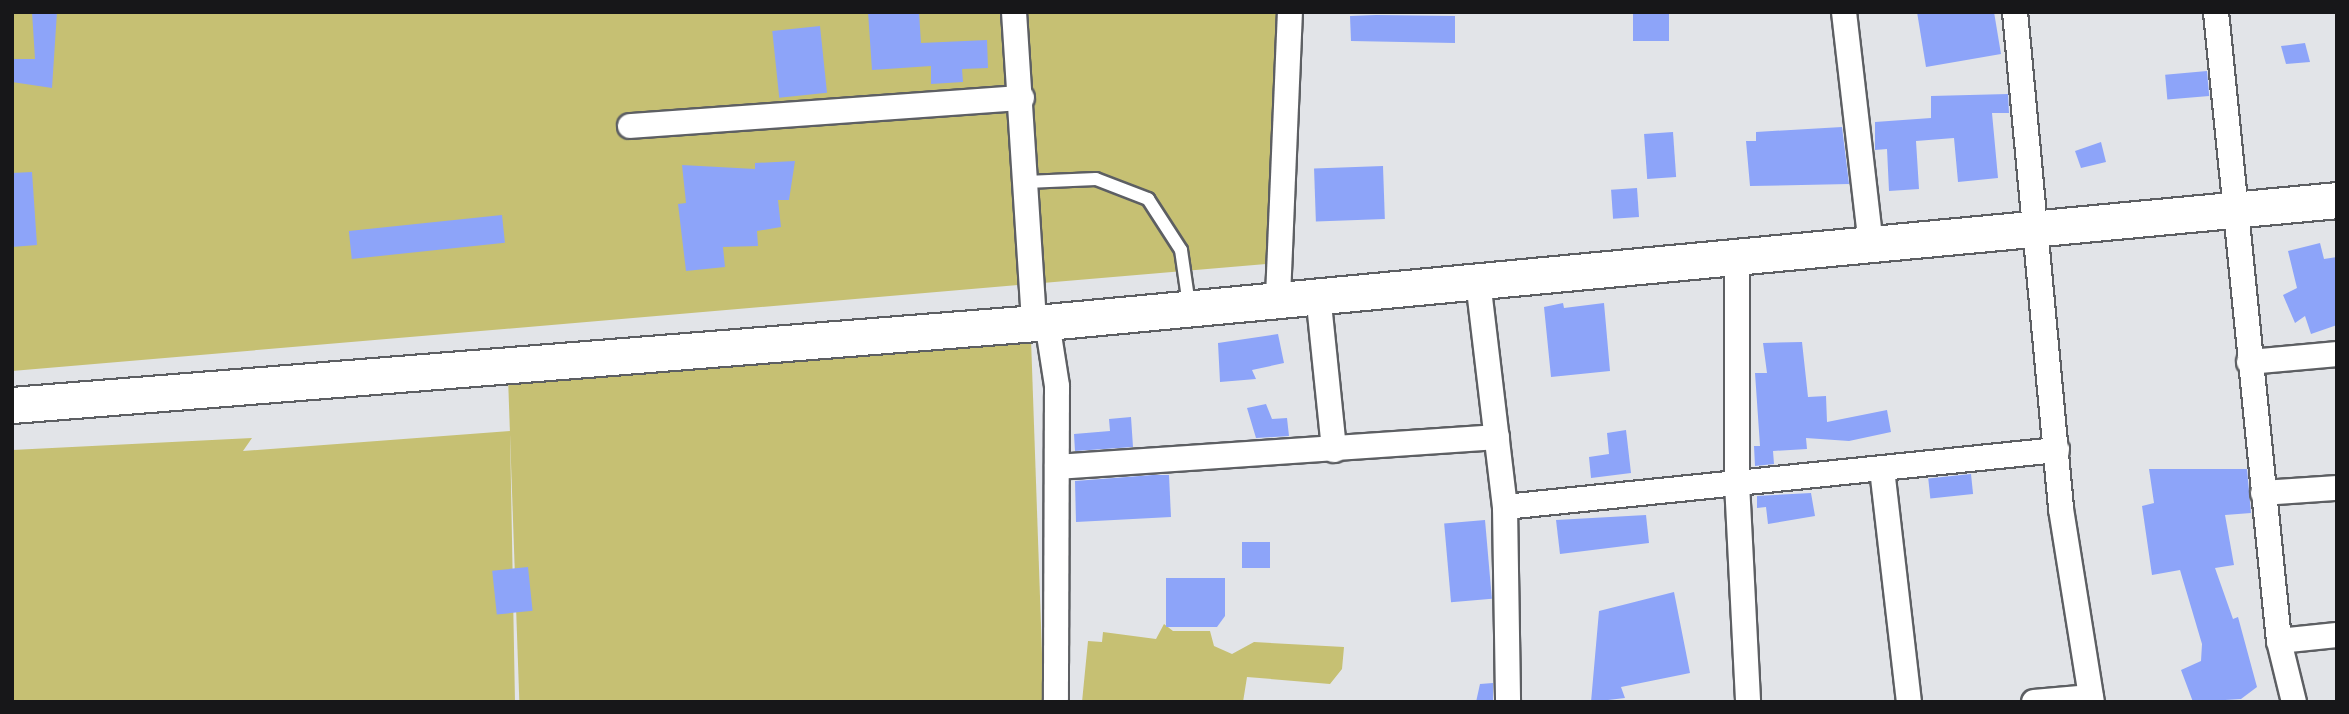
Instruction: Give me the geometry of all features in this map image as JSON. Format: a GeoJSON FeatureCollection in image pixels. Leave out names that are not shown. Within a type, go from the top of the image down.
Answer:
{"type":"FeatureCollection","features":[{"type":"Feature","properties":{"kind":"street"},"geometry":{"type":"LineString","coordinates":[[1014,12],[1026,182],[1040,322],[1057,386],[1055,702]]}},
{"type":"Feature","properties":{"kind":"street"},"geometry":{"type":"LineString","coordinates":[[1278,297],[1290,12]]}},
{"type":"Feature","properties":{"kind":"street"},"geometry":{"type":"LineString","coordinates":[[1844,12],[1871,244]]}},
{"type":"Feature","properties":{"kind":"street"},"geometry":{"type":"LineString","coordinates":[[2015,12],[2057,450],[2092,699],[2035,702]]}},
{"type":"Feature","properties":{"kind":"street"},"geometry":{"type":"LineString","coordinates":[[2216,12],[2232,209],[2279,641],[2294,702]]}},
{"type":"Feature","properties":{"kind":"street"},"geometry":{"type":"LineString","coordinates":[[630,126],[1021,97]]}},
{"type":"Feature","properties":{"kind":"street"},"geometry":{"type":"LineString","coordinates":[[12,405],[1040,322],[1189,305],[1737,258],[2035,227],[2337,200]]}},
{"type":"Feature","properties":{"kind":"street"},"geometry":{"type":"LineString","coordinates":[[1737,258],[1737,483],[1748,702]]}},
{"type":"Feature","properties":{"kind":"street"},"geometry":{"type":"LineString","coordinates":[[1478,281],[1505,507],[1508,702]]}},
{"type":"Feature","properties":{"kind":"street"},"geometry":{"type":"LineString","coordinates":[[1318,294],[1334,450]]}},
{"type":"Feature","properties":{"kind":"street"},"geometry":{"type":"LineString","coordinates":[[2249,362],[2337,354]]}},
{"type":"Feature","properties":{"kind":"street"},"geometry":{"type":"LineString","coordinates":[[1058,467],[1497,437]]}},
{"type":"Feature","properties":{"kind":"street"},"geometry":{"type":"LineString","coordinates":[[1505,507],[2057,450]]}},
{"type":"Feature","properties":{"kind":"street"},"geometry":{"type":"LineString","coordinates":[[1882,469],[1909,702]]}},
{"type":"Feature","properties":{"kind":"street"},"geometry":{"type":"LineString","coordinates":[[2263,493],[2337,488]]}},
{"type":"Feature","properties":{"kind":"street"},"geometry":{"type":"LineString","coordinates":[[2279,641],[2337,635]]}},
{"type":"Feature","properties":{"kind":"lane"},"geometry":{"type":"LineString","coordinates":[[1026,182],[1096,179],[1148,199],[1181,250],[1189,305]]}},
{"type":"Feature","properties":{"kind":"shaded area"},"geometry":{"type":"Polygon","coordinates":[[[12,12],[1284,12],[1277,263],[12,371],[12,12]]]}},
{"type":"Feature","properties":{"kind":"shaded area"},"geometry":{"type":"Polygon","coordinates":[[[1031,339],[1044,702],[519,702],[507,357],[1031,339]]]}},
{"type":"Feature","properties":{"kind":"shaded area"},"geometry":{"type":"Polygon","coordinates":[[[510,431],[515,702],[12,702],[12,450],[252,438],[243,451],[510,431]]]}},
{"type":"Feature","properties":{"kind":"shaded area"},"geometry":{"type":"Polygon","coordinates":[[[1164,624],[1173,631],[1210,631],[1214,646],[1232,654],[1254,642],[1344,647],[1342,669],[1330,684],[1247,677],[1243,702],[1082,702],[1088,641],[1102,642],[1103,632],[1156,639],[1164,624]]]}},
{"type":"Feature","properties":{"kind":"building"},"geometry":{"type":"Polygon","coordinates":[[[32,12],[57,12],[52,88],[12,82],[12,59],[35,59],[32,12]]]}},
{"type":"Feature","properties":{"kind":"building"},"geometry":{"type":"Polygon","coordinates":[[[868,12],[919,12],[921,43],[987,40],[988,68],[962,69],[963,82],[931,84],[931,66],[872,70],[868,12]]]}},
{"type":"Feature","properties":{"kind":"building"},"geometry":{"type":"Polygon","coordinates":[[[1633,12],[1669,12],[1669,41],[1633,41],[1633,12]]]}},
{"type":"Feature","properties":{"kind":"building"},"geometry":{"type":"Polygon","coordinates":[[[1917,12],[1994,12],[2001,54],[1926,67],[1917,12]]]}},
{"type":"Feature","properties":{"kind":"building"},"geometry":{"type":"Polygon","coordinates":[[[1350,16],[1455,16],[1455,43],[1351,41],[1350,16]]]}},
{"type":"Feature","properties":{"kind":"building"},"geometry":{"type":"Polygon","coordinates":[[[820,26],[827,93],[779,98],[772,31],[820,26]]]}},
{"type":"Feature","properties":{"kind":"building"},"geometry":{"type":"Polygon","coordinates":[[[2305,43],[2310,62],[2286,64],[2281,46],[2305,43]]]}},
{"type":"Feature","properties":{"kind":"building"},"geometry":{"type":"Polygon","coordinates":[[[2207,71],[2209,96],[2167,100],[2165,75],[2207,71]]]}},
{"type":"Feature","properties":{"kind":"building"},"geometry":{"type":"Polygon","coordinates":[[[2008,94],[2009,113],[1992,113],[1998,178],[1958,182],[1954,138],[1916,141],[1919,189],[1889,191],[1887,149],[1875,150],[1875,122],[1931,118],[1931,96],[2008,94]]]}},
{"type":"Feature","properties":{"kind":"building"},"geometry":{"type":"Polygon","coordinates":[[[1842,127],[1849,184],[1750,186],[1746,141],[1756,141],[1756,132],[1842,127]]]}},
{"type":"Feature","properties":{"kind":"building"},"geometry":{"type":"Polygon","coordinates":[[[1673,132],[1676,177],[1647,179],[1644,134],[1673,132]]]}},
{"type":"Feature","properties":{"kind":"building"},"geometry":{"type":"Polygon","coordinates":[[[2101,142],[2106,162],[2081,168],[2075,151],[2101,142]]]}},
{"type":"Feature","properties":{"kind":"building"},"geometry":{"type":"Polygon","coordinates":[[[795,161],[789,200],[778,200],[781,227],[757,231],[758,246],[723,247],[725,267],[686,271],[678,204],[686,203],[682,165],[755,169],[755,163],[795,161]]]}},
{"type":"Feature","properties":{"kind":"building"},"geometry":{"type":"Polygon","coordinates":[[[1383,166],[1385,219],[1316,221],[1314,168],[1383,166]]]}},
{"type":"Feature","properties":{"kind":"building"},"geometry":{"type":"Polygon","coordinates":[[[32,172],[37,245],[12,247],[12,173],[32,172]]]}},
{"type":"Feature","properties":{"kind":"building"},"geometry":{"type":"Polygon","coordinates":[[[1637,188],[1639,217],[1613,219],[1611,190],[1637,188]]]}},
{"type":"Feature","properties":{"kind":"building"},"geometry":{"type":"Polygon","coordinates":[[[502,215],[505,243],[352,259],[349,231],[502,215]]]}},
{"type":"Feature","properties":{"kind":"building"},"geometry":{"type":"Polygon","coordinates":[[[2320,243],[2324,259],[2337,257],[2337,325],[2311,334],[2305,316],[2295,323],[2283,295],[2297,288],[2288,251],[2320,243]]]}},
{"type":"Feature","properties":{"kind":"building"},"geometry":{"type":"Polygon","coordinates":[[[1563,303],[1564,308],[1604,303],[1610,371],[1551,377],[1544,307],[1563,303]]]}},
{"type":"Feature","properties":{"kind":"building"},"geometry":{"type":"Polygon","coordinates":[[[1278,334],[1284,363],[1252,370],[1256,379],[1220,382],[1218,343],[1278,334]]]}},
{"type":"Feature","properties":{"kind":"building"},"geometry":{"type":"Polygon","coordinates":[[[1802,342],[1808,397],[1826,396],[1827,422],[1887,410],[1891,432],[1849,441],[1806,438],[1807,449],[1773,451],[1774,464],[1755,466],[1754,446],[1760,446],[1755,373],[1767,373],[1763,343],[1802,342]]]}},
{"type":"Feature","properties":{"kind":"building"},"geometry":{"type":"Polygon","coordinates":[[[1266,404],[1272,419],[1287,418],[1289,436],[1256,438],[1247,408],[1266,404]]]}},
{"type":"Feature","properties":{"kind":"building"},"geometry":{"type":"Polygon","coordinates":[[[1131,417],[1133,447],[1075,451],[1074,434],[1110,431],[1109,419],[1131,417]]]}},
{"type":"Feature","properties":{"kind":"building"},"geometry":{"type":"Polygon","coordinates":[[[1626,430],[1631,473],[1591,478],[1589,457],[1609,454],[1607,433],[1626,430]]]}},
{"type":"Feature","properties":{"kind":"building"},"geometry":{"type":"Polygon","coordinates":[[[2149,469],[2247,469],[2251,513],[2225,515],[2234,565],[2215,568],[2233,619],[2238,617],[2257,687],[2241,699],[2193,702],[2181,670],[2201,661],[2202,644],[2180,570],[2152,575],[2142,506],[2154,503],[2149,469]]]}},
{"type":"Feature","properties":{"kind":"building"},"geometry":{"type":"Polygon","coordinates":[[[1971,474],[1973,494],[1930,498],[1928,478],[1971,474]]]}},
{"type":"Feature","properties":{"kind":"building"},"geometry":{"type":"Polygon","coordinates":[[[1169,475],[1171,517],[1076,522],[1075,481],[1169,475]]]}},
{"type":"Feature","properties":{"kind":"building"},"geometry":{"type":"Polygon","coordinates":[[[1811,493],[1815,516],[1768,524],[1766,507],[1757,508],[1757,496],[1811,493]]]}},
{"type":"Feature","properties":{"kind":"building"},"geometry":{"type":"Polygon","coordinates":[[[1646,515],[1649,543],[1560,554],[1556,520],[1646,515]]]}},
{"type":"Feature","properties":{"kind":"building"},"geometry":{"type":"Polygon","coordinates":[[[1485,520],[1492,599],[1451,602],[1444,524],[1485,520]]]}},
{"type":"Feature","properties":{"kind":"building"},"geometry":{"type":"Polygon","coordinates":[[[1242,542],[1270,542],[1270,568],[1242,568],[1242,542]]]}},
{"type":"Feature","properties":{"kind":"building"},"geometry":{"type":"Polygon","coordinates":[[[528,567],[533,611],[497,615],[492,571],[528,567]]]}},
{"type":"Feature","properties":{"kind":"building"},"geometry":{"type":"Polygon","coordinates":[[[1166,578],[1225,578],[1225,616],[1217,627],[1166,627],[1166,578]]]}},
{"type":"Feature","properties":{"kind":"building"},"geometry":{"type":"Polygon","coordinates":[[[1674,592],[1690,673],[1621,687],[1625,698],[1591,702],[1599,611],[1674,592]]]}},
{"type":"Feature","properties":{"kind":"building"},"geometry":{"type":"Polygon","coordinates":[[[1493,683],[1493,702],[1476,702],[1480,684],[1493,683]]]}}]}
